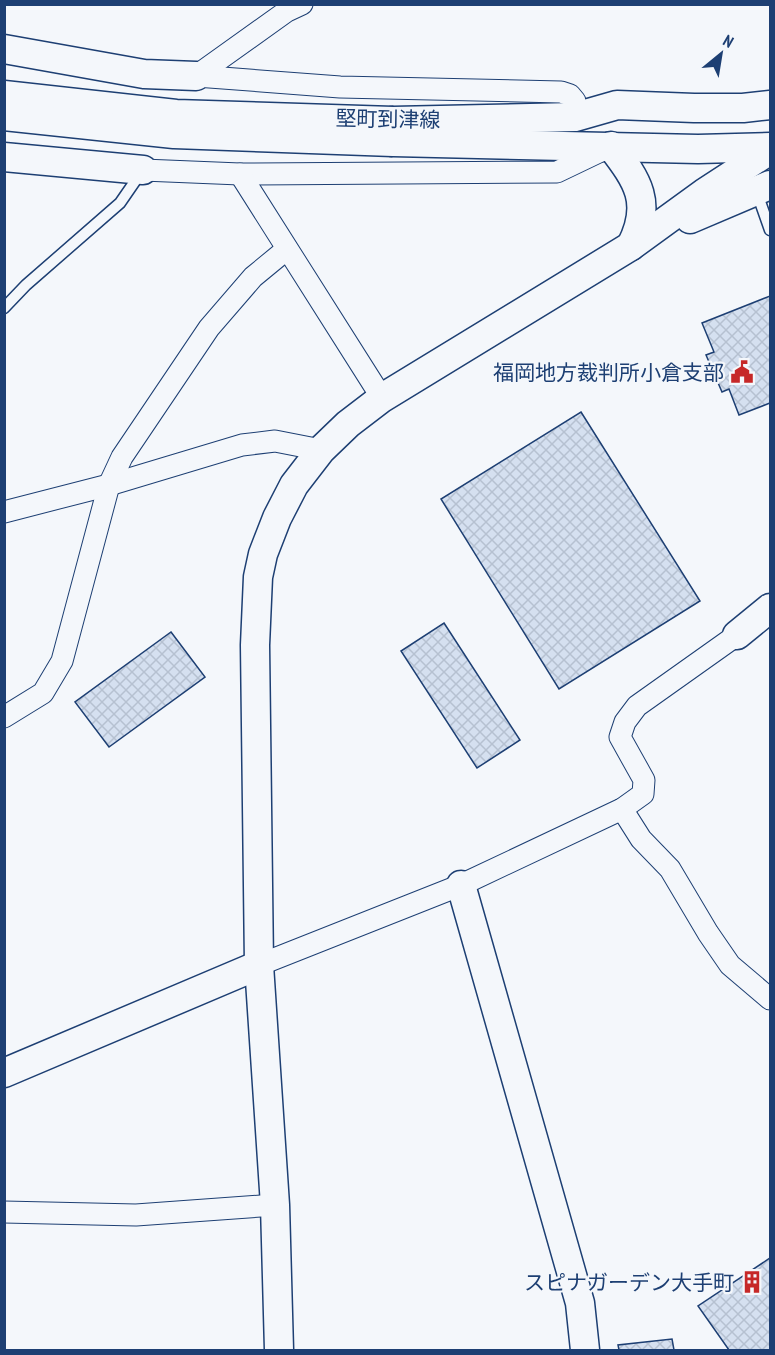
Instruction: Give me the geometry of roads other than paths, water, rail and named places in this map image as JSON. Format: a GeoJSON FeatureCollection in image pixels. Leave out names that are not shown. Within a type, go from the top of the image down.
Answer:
{"type":"FeatureCollection","features":[{"type":"Feature","properties":{"kind":"street"},"geometry":{"type":"LineString","coordinates":[[196,76],[287,10],[302,4]]}},
{"type":"Feature","properties":{"kind":"street"},"geometry":{"type":"LineString","coordinates":[[4,49],[144,74],[340,87],[561,92],[570,95],[575,101],[575,117],[608,124],[763,130]]}},
{"type":"Feature","properties":{"kind":"street","name":"堅町到津線"},"geometry":{"type":"LineString","coordinates":[[4,95],[176,114],[393,131],[611,146],[698,149],[771,148]]}},
{"type":"Feature","properties":{"kind":"street","name":"堅町到津線"},"geometry":{"type":"LineString","coordinates":[[4,116],[174,134],[393,131],[575,117],[617,105],[743,108],[771,105]]}},
{"type":"Feature","properties":{"kind":"street"},"geometry":{"type":"LineString","coordinates":[[4,157],[143,170],[240,174],[557,172],[611,146],[636,182],[643,204],[641,222],[631,246]]}},
{"type":"Feature","properties":{"kind":"street"},"geometry":{"type":"LineString","coordinates":[[279,1350],[275,1204],[258,965],[255,645],[258,577],[263,554],[277,518],[294,485],[321,450],[348,424],[382,398],[631,246],[771,148]]}},
{"type":"Feature","properties":{"kind":"street"},"geometry":{"type":"LineString","coordinates":[[240,174],[382,398]]}},
{"type":"Feature","properties":{"kind":"street"},"geometry":{"type":"LineString","coordinates":[[631,246],[766,182]]}},
{"type":"Feature","properties":{"kind":"street"},"geometry":{"type":"LineString","coordinates":[[4,717],[43,693],[62,662],[109,485],[122,457],[209,328],[254,277],[287,249]]}},
{"type":"Feature","properties":{"kind":"street"},"geometry":{"type":"LineString","coordinates":[[4,513],[109,485],[242,445],[274,441],[321,450]]}},
{"type":"Feature","properties":{"kind":"street"},"geometry":{"type":"LineString","coordinates":[[4,1073],[258,965],[461,885],[622,809],[643,794],[644,780],[620,737],[625,722],[637,706],[771,608]]}},
{"type":"Feature","properties":{"kind":"street"},"geometry":{"type":"LineString","coordinates":[[622,809],[641,839],[670,869],[730,965],[769,995]]}},
{"type":"Feature","properties":{"kind":"street"},"geometry":{"type":"LineString","coordinates":[[461,885],[580,1303],[585,1350]]}},
{"type":"Feature","properties":{"kind":"street"},"geometry":{"type":"LineString","coordinates":[[4,1212],[136,1215],[275,1204]]}},
{"type":"Feature","properties":{"kind":"lane"},"geometry":{"type":"LineString","coordinates":[[4,308],[26,285],[120,203],[143,170]]}},
{"type":"Feature","properties":{"kind":"lane"},"geometry":{"type":"LineString","coordinates":[[766,182],[771,230]]}},
{"type":"Feature","properties":{"kind":"place","name":"福岡地方裁判所小倉支部"},"geometry":{"type":"Point","coordinates":[742,372]}},
{"type":"Feature","properties":{"kind":"place","name":"スピナガーデン大手町"},"geometry":{"type":"Point","coordinates":[752,1282]}}]}
